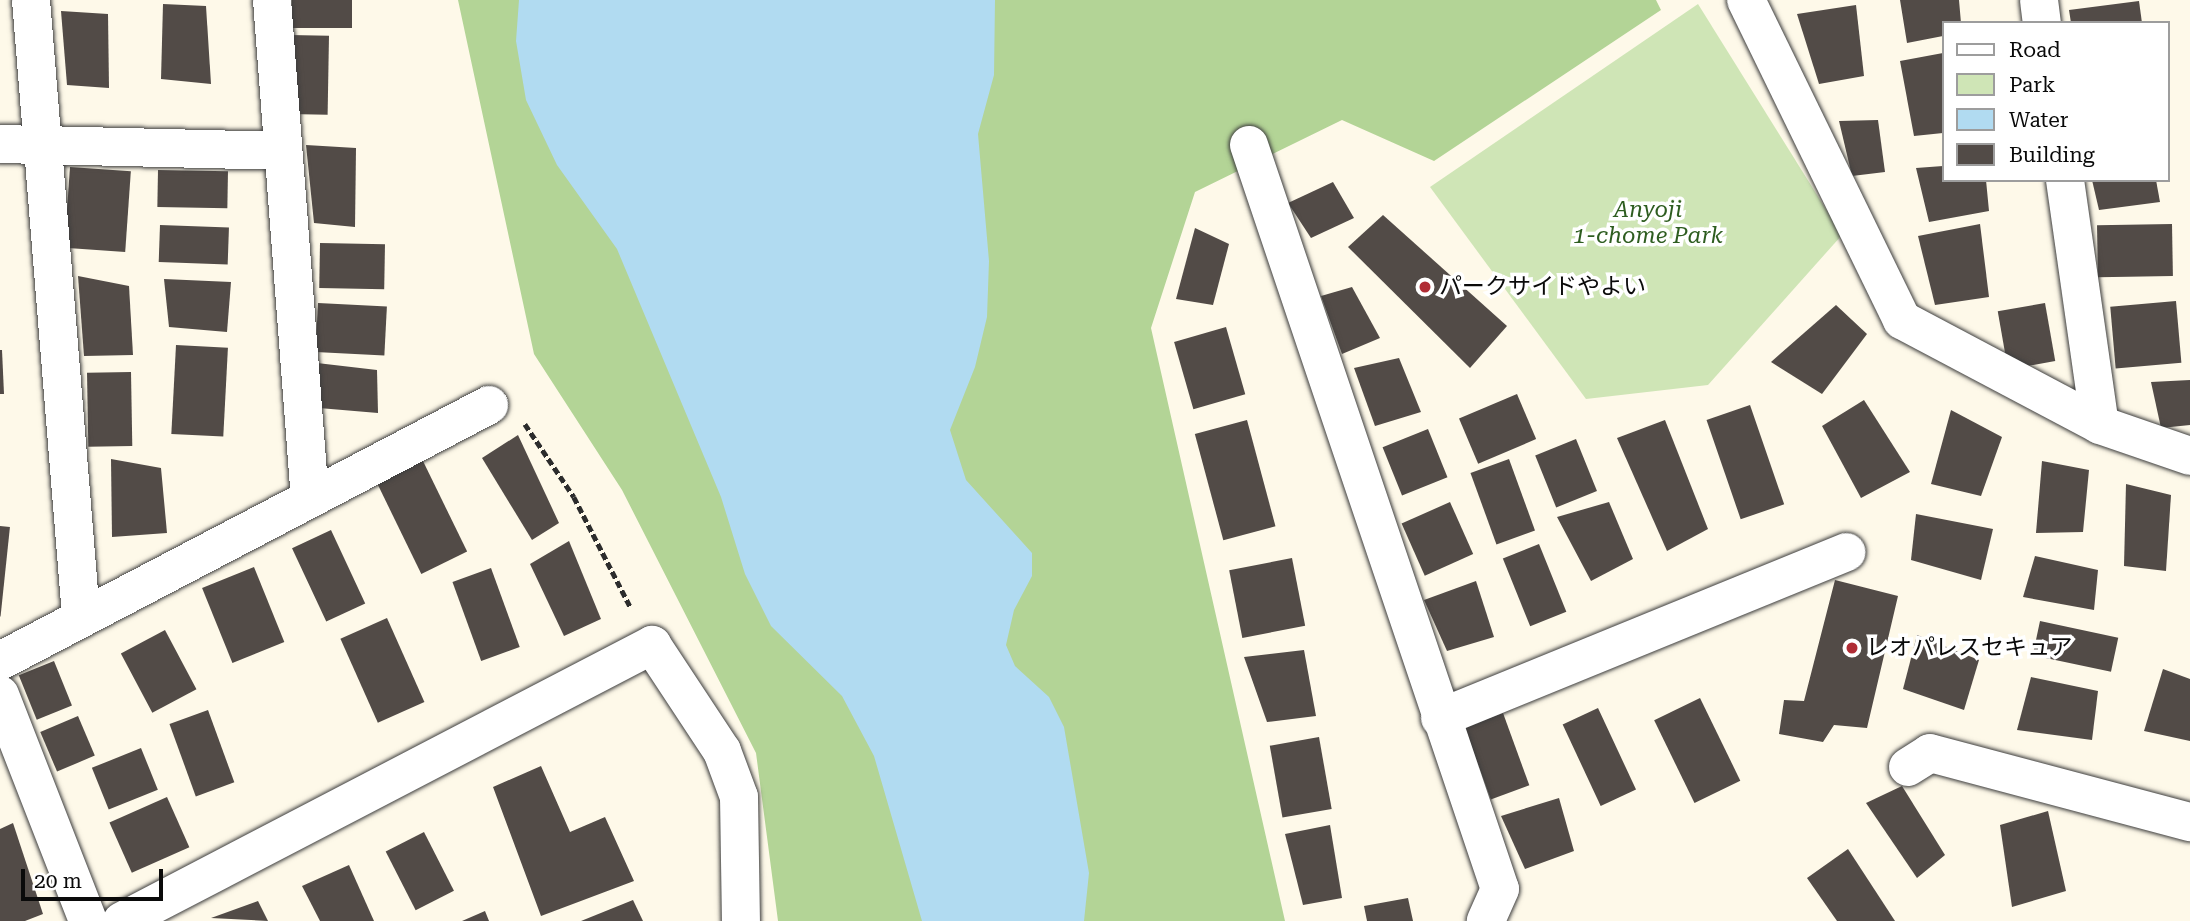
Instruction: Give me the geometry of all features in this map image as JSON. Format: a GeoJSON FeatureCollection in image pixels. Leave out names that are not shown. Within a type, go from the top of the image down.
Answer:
{"type":"FeatureCollection","features":[{"type":"Feature","properties":{"kind":"street"},"geometry":{"type":"LineString","coordinates":[[31,0],[81,617]]}},
{"type":"Feature","properties":{"kind":"street"},"geometry":{"type":"LineString","coordinates":[[272,0],[310,499]]}},
{"type":"Feature","properties":{"kind":"street"},"geometry":{"type":"LineString","coordinates":[[1746,0],[1902,320],[2100,425],[2190,456]]}},
{"type":"Feature","properties":{"kind":"street"},"geometry":{"type":"LineString","coordinates":[[2039,0],[2042,21]]}},
{"type":"Feature","properties":{"kind":"street"},"geometry":{"type":"LineString","coordinates":[[0,144],[282,152]]}},
{"type":"Feature","properties":{"kind":"street"},"geometry":{"type":"LineString","coordinates":[[1249,145],[1440,718],[1500,889],[1486,921]]}},
{"type":"Feature","properties":{"kind":"street"},"geometry":{"type":"LineString","coordinates":[[2065,182],[2100,425]]}},
{"type":"Feature","properties":{"kind":"street"},"geometry":{"type":"LineString","coordinates":[[0,661],[489,405]]}},
{"type":"Feature","properties":{"kind":"street"},"geometry":{"type":"LineString","coordinates":[[1440,718],[1846,552]]}},
{"type":"Feature","properties":{"kind":"street"},"geometry":{"type":"LineString","coordinates":[[122,921],[652,645],[722,751],[739,797],[741,921]]}},
{"type":"Feature","properties":{"kind":"street"},"geometry":{"type":"LineString","coordinates":[[0,695],[88,921]]}},
{"type":"Feature","properties":{"kind":"street"},"geometry":{"type":"LineString","coordinates":[[1908,767],[1930,753],[2190,821]]}},
{"type":"Feature","properties":{"kind":"path"},"geometry":{"type":"LineString","coordinates":[[489,405],[520,416],[574,497],[652,645]]}},
{"type":"Feature","properties":{"kind":"green space"},"geometry":{"type":"Polygon","coordinates":[[[458,0],[1656,0],[1661,10],[1434,161],[1342,120],[1195,192],[1151,328],[1285,921],[778,921],[756,753],[622,490],[534,354],[458,0]]]}},
{"type":"Feature","properties":{"kind":"green space","name":"Anyoji 1-chome Park"},"geometry":{"type":"Polygon","coordinates":[[[1698,4],[1842,235],[1708,385],[1586,399],[1430,187],[1698,4]]]}},
{"type":"Feature","properties":{"kind":"water"},"geometry":{"type":"Polygon","coordinates":[[[519,0],[995,0],[994,75],[978,134],[989,261],[987,317],[975,367],[950,430],[966,480],[1032,553],[1032,576],[1014,610],[1006,645],[1015,666],[1049,697],[1064,727],[1089,873],[1084,921],[922,921],[874,756],[842,696],[771,626],[745,574],[721,497],[617,249],[557,165],[526,100],[516,41],[519,0]]]}},
{"type":"Feature","properties":{"kind":"building"},"geometry":{"type":"Polygon","coordinates":[[[292,0],[352,0],[352,28],[292,28],[292,0]]]}},
{"type":"Feature","properties":{"kind":"building"},"geometry":{"type":"Polygon","coordinates":[[[1900,0],[1959,0],[1961,21],[1941,21],[1941,36],[1907,43],[1900,0]]]}},
{"type":"Feature","properties":{"kind":"building"},"geometry":{"type":"Polygon","coordinates":[[[2139,1],[2142,21],[2071,21],[2069,10],[2139,1]]]}},
{"type":"Feature","properties":{"kind":"building"},"geometry":{"type":"Polygon","coordinates":[[[163,4],[206,6],[211,84],[161,79],[163,4]]]}},
{"type":"Feature","properties":{"kind":"building"},"geometry":{"type":"Polygon","coordinates":[[[1856,5],[1864,76],[1819,84],[1797,14],[1856,5]]]}},
{"type":"Feature","properties":{"kind":"building"},"geometry":{"type":"Polygon","coordinates":[[[61,11],[108,14],[109,88],[67,85],[61,11]]]}},
{"type":"Feature","properties":{"kind":"building"},"geometry":{"type":"Polygon","coordinates":[[[290,35],[329,36],[328,115],[289,114],[290,35]]]}},
{"type":"Feature","properties":{"kind":"building"},"geometry":{"type":"Polygon","coordinates":[[[1941,53],[1941,133],[1914,136],[1900,61],[1941,53]]]}},
{"type":"Feature","properties":{"kind":"building"},"geometry":{"type":"Polygon","coordinates":[[[1878,120],[1885,172],[1852,176],[1839,121],[1878,120]]]}},
{"type":"Feature","properties":{"kind":"building"},"geometry":{"type":"Polygon","coordinates":[[[306,145],[356,148],[355,227],[314,223],[306,145]]]}},
{"type":"Feature","properties":{"kind":"building"},"geometry":{"type":"Polygon","coordinates":[[[1941,166],[1941,182],[1986,182],[1989,211],[1929,222],[1916,168],[1941,166]]]}},
{"type":"Feature","properties":{"kind":"building"},"geometry":{"type":"Polygon","coordinates":[[[70,167],[131,171],[125,252],[64,248],[70,167]]]}},
{"type":"Feature","properties":{"kind":"building"},"geometry":{"type":"Polygon","coordinates":[[[158,170],[228,171],[227,208],[157,207],[158,170]]]}},
{"type":"Feature","properties":{"kind":"building"},"geometry":{"type":"Polygon","coordinates":[[[1333,182],[1354,218],[1311,238],[1288,203],[1333,182]]]}},
{"type":"Feature","properties":{"kind":"building"},"geometry":{"type":"Polygon","coordinates":[[[2092,182],[2156,182],[2160,202],[2099,210],[2092,182]]]}},
{"type":"Feature","properties":{"kind":"building","name":"パークサイドやよい"},"geometry":{"type":"Polygon","coordinates":[[[1383,215],[1507,326],[1470,368],[1348,247],[1383,215]]]}},
{"type":"Feature","properties":{"kind":"building"},"geometry":{"type":"Polygon","coordinates":[[[1980,224],[1989,297],[1935,305],[1918,236],[1980,224]]]}},
{"type":"Feature","properties":{"kind":"building"},"geometry":{"type":"Polygon","coordinates":[[[2172,224],[2173,276],[2098,277],[2097,225],[2172,224]]]}},
{"type":"Feature","properties":{"kind":"building"},"geometry":{"type":"Polygon","coordinates":[[[160,225],[229,227],[228,264],[159,262],[160,225]]]}},
{"type":"Feature","properties":{"kind":"building"},"geometry":{"type":"Polygon","coordinates":[[[1195,228],[1229,244],[1213,305],[1176,299],[1195,228]]]}},
{"type":"Feature","properties":{"kind":"building"},"geometry":{"type":"Polygon","coordinates":[[[320,243],[385,244],[384,289],[319,288],[320,243]]]}},
{"type":"Feature","properties":{"kind":"building"},"geometry":{"type":"Polygon","coordinates":[[[78,276],[129,286],[133,355],[84,356],[78,276]]]}},
{"type":"Feature","properties":{"kind":"building"},"geometry":{"type":"Polygon","coordinates":[[[164,279],[231,282],[227,332],[169,327],[164,279]]]}},
{"type":"Feature","properties":{"kind":"building"},"geometry":{"type":"Polygon","coordinates":[[[1352,287],[1380,338],[1342,354],[1321,296],[1352,287]]]}},
{"type":"Feature","properties":{"kind":"building"},"geometry":{"type":"Polygon","coordinates":[[[2176,301],[2181,363],[2116,369],[2110,307],[2176,301]]]}},
{"type":"Feature","properties":{"kind":"building"},"geometry":{"type":"Polygon","coordinates":[[[318,303],[387,307],[384,356],[315,352],[318,303]]]}},
{"type":"Feature","properties":{"kind":"building"},"geometry":{"type":"Polygon","coordinates":[[[2045,303],[2055,361],[2008,369],[1998,311],[2045,303]]]}},
{"type":"Feature","properties":{"kind":"building"},"geometry":{"type":"Polygon","coordinates":[[[1836,305],[1867,334],[1822,394],[1771,362],[1836,305]]]}},
{"type":"Feature","properties":{"kind":"building"},"geometry":{"type":"Polygon","coordinates":[[[1226,327],[1245,394],[1193,409],[1174,342],[1226,327]]]}},
{"type":"Feature","properties":{"kind":"building"},"geometry":{"type":"Polygon","coordinates":[[[176,345],[228,348],[223,437],[171,434],[176,345]]]}},
{"type":"Feature","properties":{"kind":"building"},"geometry":{"type":"Polygon","coordinates":[[[2,350],[4,394],[0,394],[2,350]]]}},
{"type":"Feature","properties":{"kind":"building"},"geometry":{"type":"Polygon","coordinates":[[[1399,358],[1421,412],[1375,426],[1354,368],[1399,358]]]}},
{"type":"Feature","properties":{"kind":"building"},"geometry":{"type":"Polygon","coordinates":[[[317,363],[377,370],[378,413],[319,408],[317,363]]]}},
{"type":"Feature","properties":{"kind":"building"},"geometry":{"type":"Polygon","coordinates":[[[131,372],[132,446],[88,447],[87,373],[131,372]]]}},
{"type":"Feature","properties":{"kind":"building"},"geometry":{"type":"Polygon","coordinates":[[[2190,380],[2190,425],[2161,428],[2151,382],[2190,380]]]}},
{"type":"Feature","properties":{"kind":"building"},"geometry":{"type":"Polygon","coordinates":[[[1517,394],[1536,439],[1478,464],[1459,419],[1517,394]]]}},
{"type":"Feature","properties":{"kind":"building"},"geometry":{"type":"Polygon","coordinates":[[[1864,400],[1910,472],[1861,498],[1822,426],[1864,400]]]}},
{"type":"Feature","properties":{"kind":"building"},"geometry":{"type":"Polygon","coordinates":[[[1750,405],[1784,504],[1741,519],[1707,420],[1750,405]]]}},
{"type":"Feature","properties":{"kind":"building"},"geometry":{"type":"Polygon","coordinates":[[[1951,410],[2002,437],[1981,496],[1931,484],[1951,410]]]}},
{"type":"Feature","properties":{"kind":"building"},"geometry":{"type":"Polygon","coordinates":[[[1247,420],[1275,526],[1223,540],[1195,434],[1247,420]]]}},
{"type":"Feature","properties":{"kind":"building"},"geometry":{"type":"Polygon","coordinates":[[[1665,420],[1708,529],[1667,551],[1617,438],[1665,420]]]}},
{"type":"Feature","properties":{"kind":"building"},"geometry":{"type":"Polygon","coordinates":[[[1428,429],[1447,477],[1402,496],[1383,447],[1428,429]]]}},
{"type":"Feature","properties":{"kind":"building"},"geometry":{"type":"Polygon","coordinates":[[[518,435],[559,523],[532,540],[482,458],[518,435]]]}},
{"type":"Feature","properties":{"kind":"building"},"geometry":{"type":"Polygon","coordinates":[[[1576,439],[1597,491],[1556,507],[1535,455],[1576,439]]]}},
{"type":"Feature","properties":{"kind":"building"},"geometry":{"type":"Polygon","coordinates":[[[111,459],[161,468],[167,533],[112,537],[111,459]]]}},
{"type":"Feature","properties":{"kind":"building"},"geometry":{"type":"Polygon","coordinates":[[[422,459],[467,552],[421,574],[376,481],[422,459]]]}},
{"type":"Feature","properties":{"kind":"building"},"geometry":{"type":"Polygon","coordinates":[[[1509,459],[1535,530],[1496,544],[1470,473],[1509,459]]]}},
{"type":"Feature","properties":{"kind":"building"},"geometry":{"type":"Polygon","coordinates":[[[2042,461],[2089,470],[2083,532],[2036,533],[2042,461]]]}},
{"type":"Feature","properties":{"kind":"building"},"geometry":{"type":"Polygon","coordinates":[[[2126,484],[2171,495],[2166,571],[2124,566],[2126,484]]]}},
{"type":"Feature","properties":{"kind":"building"},"geometry":{"type":"Polygon","coordinates":[[[1450,502],[1473,554],[1425,576],[1402,524],[1450,502]]]}},
{"type":"Feature","properties":{"kind":"building"},"geometry":{"type":"Polygon","coordinates":[[[1609,502],[1633,559],[1591,581],[1557,517],[1609,502]]]}},
{"type":"Feature","properties":{"kind":"building"},"geometry":{"type":"Polygon","coordinates":[[[1916,514],[1993,529],[1981,580],[1911,560],[1916,514]]]}},
{"type":"Feature","properties":{"kind":"building"},"geometry":{"type":"Polygon","coordinates":[[[0,526],[10,527],[0,616],[0,526]]]}},
{"type":"Feature","properties":{"kind":"building"},"geometry":{"type":"Polygon","coordinates":[[[331,530],[365,603],[326,622],[292,548],[331,530]]]}},
{"type":"Feature","properties":{"kind":"building"},"geometry":{"type":"Polygon","coordinates":[[[569,541],[601,619],[564,636],[530,564],[569,541]]]}},
{"type":"Feature","properties":{"kind":"building"},"geometry":{"type":"Polygon","coordinates":[[[1539,544],[1566,612],[1530,626],[1503,559],[1539,544]]]}},
{"type":"Feature","properties":{"kind":"building"},"geometry":{"type":"Polygon","coordinates":[[[2035,556],[2098,570],[2094,610],[2023,597],[2035,556]]]}},
{"type":"Feature","properties":{"kind":"building"},"geometry":{"type":"Polygon","coordinates":[[[1292,558],[1305,626],[1242,638],[1229,570],[1292,558]]]}},
{"type":"Feature","properties":{"kind":"building"},"geometry":{"type":"Polygon","coordinates":[[[254,567],[284,642],[232,663],[202,588],[254,567]]]}},
{"type":"Feature","properties":{"kind":"building"},"geometry":{"type":"Polygon","coordinates":[[[491,568],[520,647],[481,661],[452,582],[491,568]]]}},
{"type":"Feature","properties":{"kind":"building","name":"レオパレスセキュア"},"geometry":{"type":"Polygon","coordinates":[[[1835,580],[1898,596],[1867,728],[1834,725],[1823,742],[1779,734],[1784,700],[1804,701],[1835,580]]]}},
{"type":"Feature","properties":{"kind":"building"},"geometry":{"type":"Polygon","coordinates":[[[1476,581],[1494,637],[1447,651],[1424,600],[1476,581]]]}},
{"type":"Feature","properties":{"kind":"building"},"geometry":{"type":"Polygon","coordinates":[[[387,618],[424,702],[378,723],[340,639],[387,618]]]}},
{"type":"Feature","properties":{"kind":"building"},"geometry":{"type":"Polygon","coordinates":[[[2040,621],[2118,638],[2111,672],[2033,655],[2040,621]]]}},
{"type":"Feature","properties":{"kind":"building"},"geometry":{"type":"Polygon","coordinates":[[[165,630],[196,689],[152,713],[121,653],[165,630]]]}},
{"type":"Feature","properties":{"kind":"building"},"geometry":{"type":"Polygon","coordinates":[[[1917,635],[1979,660],[1964,710],[1903,689],[1917,635]]]}},
{"type":"Feature","properties":{"kind":"building"},"geometry":{"type":"Polygon","coordinates":[[[1304,650],[1316,716],[1267,722],[1244,657],[1304,650]]]}},
{"type":"Feature","properties":{"kind":"building"},"geometry":{"type":"Polygon","coordinates":[[[54,661],[72,706],[37,720],[19,675],[54,661]]]}},
{"type":"Feature","properties":{"kind":"building"},"geometry":{"type":"Polygon","coordinates":[[[2163,669],[2190,679],[2190,741],[2144,731],[2163,669]]]}},
{"type":"Feature","properties":{"kind":"building"},"geometry":{"type":"Polygon","coordinates":[[[2031,677],[2098,691],[2092,740],[2017,730],[2031,677]]]}},
{"type":"Feature","properties":{"kind":"building"},"geometry":{"type":"Polygon","coordinates":[[[1700,698],[1740,781],[1694,803],[1654,720],[1700,698]]]}},
{"type":"Feature","properties":{"kind":"building"},"geometry":{"type":"Polygon","coordinates":[[[1598,708],[1636,790],[1601,806],[1563,724],[1598,708]]]}},
{"type":"Feature","properties":{"kind":"building"},"geometry":{"type":"Polygon","coordinates":[[[208,710],[234,782],[196,796],[169,724],[208,710]]]}},
{"type":"Feature","properties":{"kind":"building"},"geometry":{"type":"Polygon","coordinates":[[[1503,713],[1529,785],[1491,799],[1464,727],[1503,713]]]}},
{"type":"Feature","properties":{"kind":"building"},"geometry":{"type":"Polygon","coordinates":[[[78,716],[95,756],[57,772],[40,732],[78,716]]]}},
{"type":"Feature","properties":{"kind":"building"},"geometry":{"type":"Polygon","coordinates":[[[1319,737],[1332,809],[1282,818],[1270,746],[1319,737]]]}},
{"type":"Feature","properties":{"kind":"building"},"geometry":{"type":"Polygon","coordinates":[[[141,748],[158,790],[109,810],[92,768],[141,748]]]}},
{"type":"Feature","properties":{"kind":"building"},"geometry":{"type":"Polygon","coordinates":[[[541,766],[570,832],[605,817],[634,881],[541,916],[493,787],[541,766]]]}},
{"type":"Feature","properties":{"kind":"building"},"geometry":{"type":"Polygon","coordinates":[[[1902,786],[1945,855],[1917,878],[1866,803],[1902,786]]]}},
{"type":"Feature","properties":{"kind":"building"},"geometry":{"type":"Polygon","coordinates":[[[167,797],[189,847],[132,873],[109,823],[167,797]]]}},
{"type":"Feature","properties":{"kind":"building"},"geometry":{"type":"Polygon","coordinates":[[[1559,798],[1574,851],[1525,869],[1501,816],[1559,798]]]}},
{"type":"Feature","properties":{"kind":"building"},"geometry":{"type":"Polygon","coordinates":[[[2048,811],[2066,891],[2012,907],[2000,825],[2048,811]]]}},
{"type":"Feature","properties":{"kind":"building"},"geometry":{"type":"Polygon","coordinates":[[[13,823],[43,914],[25,921],[0,921],[0,829],[13,823]]]}},
{"type":"Feature","properties":{"kind":"building"},"geometry":{"type":"Polygon","coordinates":[[[1330,825],[1342,898],[1303,905],[1285,834],[1330,825]]]}},
{"type":"Feature","properties":{"kind":"building"},"geometry":{"type":"Polygon","coordinates":[[[424,832],[454,891],[416,910],[386,852],[424,832]]]}},
{"type":"Feature","properties":{"kind":"building"},"geometry":{"type":"Polygon","coordinates":[[[1848,849],[1895,921],[1837,921],[1807,878],[1848,849]]]}},
{"type":"Feature","properties":{"kind":"building"},"geometry":{"type":"Polygon","coordinates":[[[349,865],[374,921],[320,921],[302,886],[349,865]]]}},
{"type":"Feature","properties":{"kind":"building"},"geometry":{"type":"Polygon","coordinates":[[[1408,898],[1413,921],[1367,921],[1364,906],[1408,898]]]}},
{"type":"Feature","properties":{"kind":"building"},"geometry":{"type":"Polygon","coordinates":[[[633,900],[643,921],[581,921],[633,900]]]}},
{"type":"Feature","properties":{"kind":"building"},"geometry":{"type":"Polygon","coordinates":[[[258,901],[268,921],[211,918],[258,901]]]}},
{"type":"Feature","properties":{"kind":"building"},"geometry":{"type":"Polygon","coordinates":[[[485,911],[489,921],[462,921],[485,911]]]}},
{"type":"Feature","properties":{"kind":"place","name":"パークサイドやよい"},"geometry":{"type":"Point","coordinates":[1425,287]}},
{"type":"Feature","properties":{"kind":"place","name":"レオパレスセキュア"},"geometry":{"type":"Point","coordinates":[1852,648]}}]}
